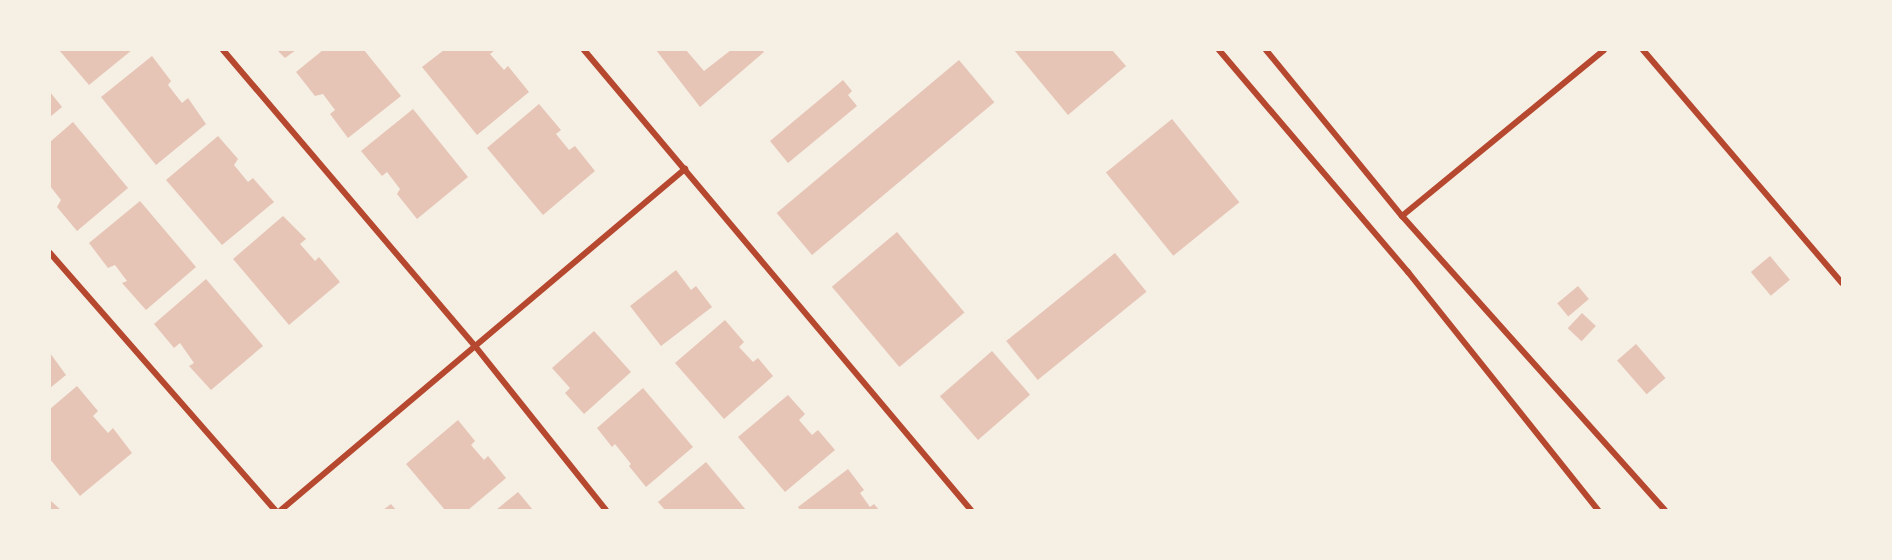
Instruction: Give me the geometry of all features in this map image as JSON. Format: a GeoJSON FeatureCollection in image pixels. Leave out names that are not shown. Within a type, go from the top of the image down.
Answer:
{"type":"FeatureCollection","features":[{"type":"Feature","properties":{"kind":"street"},"geometry":{"type":"LineString","coordinates":[[223,50],[475,346],[606,510]]}},
{"type":"Feature","properties":{"kind":"street"},"geometry":{"type":"LineString","coordinates":[[584,50],[971,510]]}},
{"type":"Feature","properties":{"kind":"street"},"geometry":{"type":"LineString","coordinates":[[1220,50],[1408,272],[1598,510]]}},
{"type":"Feature","properties":{"kind":"street"},"geometry":{"type":"LineString","coordinates":[[1266,50],[1402,216],[1665,510]]}},
{"type":"Feature","properties":{"kind":"street"},"geometry":{"type":"LineString","coordinates":[[1402,216],[1604,50]]}},
{"type":"Feature","properties":{"kind":"street"},"geometry":{"type":"LineString","coordinates":[[1643,50],[1842,283]]}},
{"type":"Feature","properties":{"kind":"street"},"geometry":{"type":"LineString","coordinates":[[281,510],[685,170]]}},
{"type":"Feature","properties":{"kind":"street"},"geometry":{"type":"LineString","coordinates":[[50,253],[275,510]]}},
{"type":"Feature","properties":{"kind":"building"},"geometry":{"type":"Polygon","coordinates":[[[59,50],[132,50],[89,85],[59,50]]]}},
{"type":"Feature","properties":{"kind":"building"},"geometry":{"type":"Polygon","coordinates":[[[277,50],[296,50],[285,58],[277,50]]]}},
{"type":"Feature","properties":{"kind":"building"},"geometry":{"type":"Polygon","coordinates":[[[323,50],[364,50],[401,96],[348,138],[330,114],[335,110],[323,94],[315,96],[296,72],[323,50]]]}},
{"type":"Feature","properties":{"kind":"building"},"geometry":{"type":"Polygon","coordinates":[[[444,50],[495,50],[490,54],[504,70],[508,66],[529,92],[477,135],[422,67],[444,50]]]}},
{"type":"Feature","properties":{"kind":"building"},"geometry":{"type":"Polygon","coordinates":[[[656,50],[686,50],[704,71],[731,50],[762,50],[764,52],[700,107],[656,50]]]}},
{"type":"Feature","properties":{"kind":"building"},"geometry":{"type":"Polygon","coordinates":[[[1014,50],[1112,50],[1126,66],[1068,115],[1014,50]]]}},
{"type":"Feature","properties":{"kind":"building"},"geometry":{"type":"Polygon","coordinates":[[[152,56],[171,81],[168,85],[182,103],[188,98],[206,124],[156,165],[101,97],[152,56]]]}},
{"type":"Feature","properties":{"kind":"building"},"geometry":{"type":"Polygon","coordinates":[[[959,60],[994,102],[812,255],[777,213],[959,60]]]}},
{"type":"Feature","properties":{"kind":"building"},"geometry":{"type":"Polygon","coordinates":[[[843,80],[852,91],[848,95],[857,106],[788,163],[770,141],[843,80]]]}},
{"type":"Feature","properties":{"kind":"building"},"geometry":{"type":"Polygon","coordinates":[[[50,92],[62,107],[50,117],[50,92]]]}},
{"type":"Feature","properties":{"kind":"building"},"geometry":{"type":"Polygon","coordinates":[[[539,104],[561,130],[556,134],[569,150],[575,146],[595,171],[543,215],[487,148],[539,104]]]}},
{"type":"Feature","properties":{"kind":"building"},"geometry":{"type":"Polygon","coordinates":[[[413,109],[468,177],[417,219],[397,194],[400,189],[387,172],[382,176],[361,151],[413,109]]]}},
{"type":"Feature","properties":{"kind":"building"},"geometry":{"type":"Polygon","coordinates":[[[1172,119],[1239,202],[1173,256],[1106,172],[1172,119]]]}},
{"type":"Feature","properties":{"kind":"building"},"geometry":{"type":"Polygon","coordinates":[[[73,122],[128,188],[77,231],[57,207],[61,200],[50,186],[50,142],[73,122]]]}},
{"type":"Feature","properties":{"kind":"building"},"geometry":{"type":"Polygon","coordinates":[[[218,136],[238,159],[234,165],[248,182],[253,178],[274,202],[222,245],[166,180],[218,136]]]}},
{"type":"Feature","properties":{"kind":"building"},"geometry":{"type":"Polygon","coordinates":[[[140,201],[196,267],[146,310],[122,283],[127,281],[115,265],[108,268],[89,243],[140,201]]]}},
{"type":"Feature","properties":{"kind":"building"},"geometry":{"type":"Polygon","coordinates":[[[283,216],[306,239],[300,244],[315,261],[319,257],[340,282],[289,325],[233,259],[283,216]]]}},
{"type":"Feature","properties":{"kind":"building"},"geometry":{"type":"Polygon","coordinates":[[[897,232],[964,312],[899,367],[832,287],[897,232]]]}},
{"type":"Feature","properties":{"kind":"building"},"geometry":{"type":"Polygon","coordinates":[[[1115,253],[1146,292],[1038,380],[1006,341],[1115,253]]]}},
{"type":"Feature","properties":{"kind":"building"},"geometry":{"type":"Polygon","coordinates":[[[1770,256],[1790,280],[1771,296],[1751,272],[1770,256]]]}},
{"type":"Feature","properties":{"kind":"building"},"geometry":{"type":"Polygon","coordinates":[[[676,270],[691,290],[696,286],[712,307],[661,346],[630,306],[676,270]]]}},
{"type":"Feature","properties":{"kind":"building"},"geometry":{"type":"Polygon","coordinates":[[[206,279],[263,346],[211,390],[189,366],[194,363],[180,343],[174,348],[154,324],[206,279]]]}},
{"type":"Feature","properties":{"kind":"building"},"geometry":{"type":"Polygon","coordinates":[[[1578,286],[1589,299],[1568,316],[1557,303],[1578,286]]]}},
{"type":"Feature","properties":{"kind":"building"},"geometry":{"type":"Polygon","coordinates":[[[1582,313],[1596,326],[1582,341],[1568,328],[1582,313]]]}},
{"type":"Feature","properties":{"kind":"building"},"geometry":{"type":"Polygon","coordinates":[[[725,320],[744,342],[739,347],[753,362],[758,358],[773,376],[724,419],[675,363],[725,320]]]}},
{"type":"Feature","properties":{"kind":"building"},"geometry":{"type":"Polygon","coordinates":[[[594,331],[631,372],[584,414],[565,393],[570,388],[552,368],[594,331]]]}},
{"type":"Feature","properties":{"kind":"building"},"geometry":{"type":"Polygon","coordinates":[[[1636,344],[1666,378],[1647,394],[1617,360],[1636,344]]]}},
{"type":"Feature","properties":{"kind":"building"},"geometry":{"type":"Polygon","coordinates":[[[992,351],[1030,395],[978,440],[940,396],[992,351]]]}},
{"type":"Feature","properties":{"kind":"building"},"geometry":{"type":"Polygon","coordinates":[[[50,353],[66,375],[50,388],[50,353]]]}},
{"type":"Feature","properties":{"kind":"building"},"geometry":{"type":"Polygon","coordinates":[[[77,386],[98,411],[93,416],[108,433],[113,428],[132,453],[80,496],[50,459],[50,409],[77,386]]]}},
{"type":"Feature","properties":{"kind":"building"},"geometry":{"type":"Polygon","coordinates":[[[643,388],[693,447],[646,487],[615,444],[612,447],[597,428],[643,388]]]}},
{"type":"Feature","properties":{"kind":"building"},"geometry":{"type":"Polygon","coordinates":[[[788,395],[805,414],[799,420],[812,435],[818,430],[835,450],[785,492],[738,437],[788,395]]]}},
{"type":"Feature","properties":{"kind":"building"},"geometry":{"type":"Polygon","coordinates":[[[458,420],[475,441],[471,445],[484,460],[488,456],[506,478],[468,510],[445,510],[406,464],[458,420]]]}},
{"type":"Feature","properties":{"kind":"building"},"geometry":{"type":"Polygon","coordinates":[[[706,462],[746,510],[665,510],[658,502],[706,462]]]}},
{"type":"Feature","properties":{"kind":"building"},"geometry":{"type":"Polygon","coordinates":[[[848,469],[864,490],[860,493],[870,507],[874,504],[879,510],[800,510],[798,507],[848,469]]]}},
{"type":"Feature","properties":{"kind":"building"},"geometry":{"type":"Polygon","coordinates":[[[518,492],[533,510],[496,510],[518,492]]]}},
{"type":"Feature","properties":{"kind":"building"},"geometry":{"type":"Polygon","coordinates":[[[51,501],[61,510],[50,510],[51,501]]]}},
{"type":"Feature","properties":{"kind":"building"},"geometry":{"type":"Polygon","coordinates":[[[391,504],[396,510],[383,510],[391,504]]]}}]}
